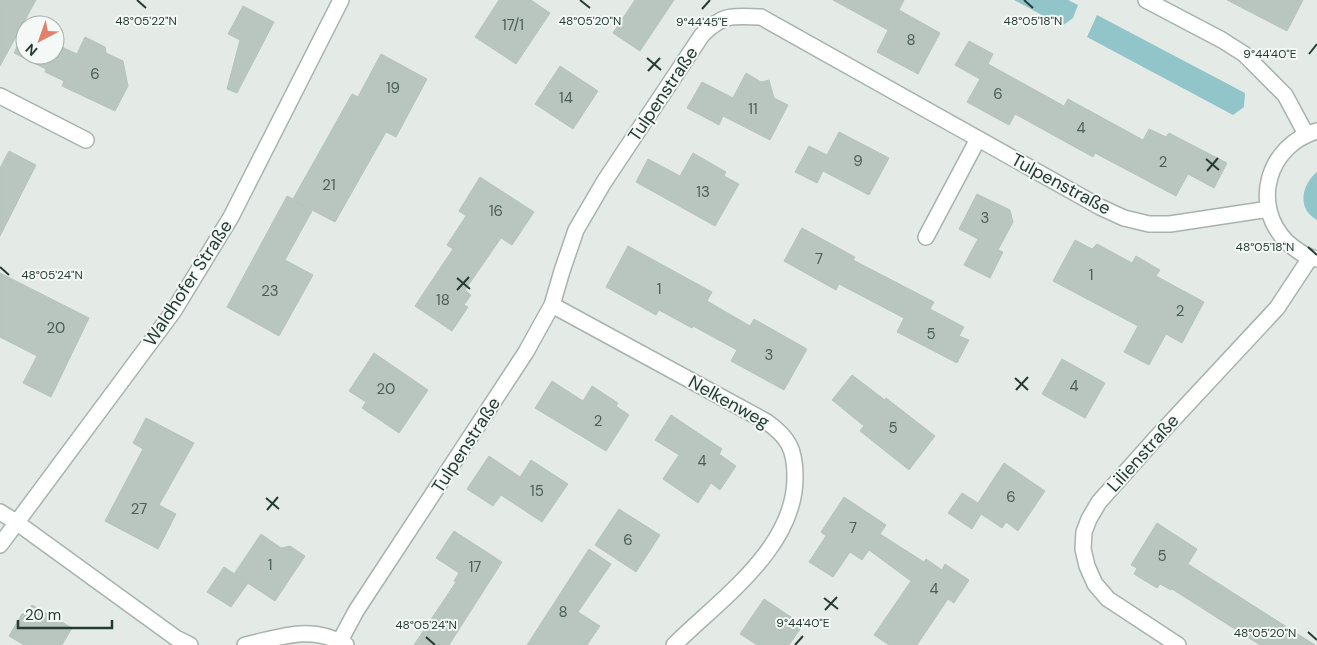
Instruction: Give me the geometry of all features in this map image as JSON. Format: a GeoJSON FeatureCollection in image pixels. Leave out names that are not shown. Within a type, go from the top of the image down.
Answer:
{"type":"FeatureCollection","features":[{"type":"Feature","properties":{"kind":"street","name":"Waldhofer Straße"},"geometry":{"type":"LineString","coordinates":[[0,544],[173,312],[231,218],[341,0]]}},
{"type":"Feature","properties":{"kind":"street"},"geometry":{"type":"LineString","coordinates":[[1146,0],[1222,40],[1244,54],[1285,95],[1312,132],[1292,143],[1280,156],[1271,171],[1268,188],[1269,209],[1273,223],[1282,237],[1295,249],[1314,259]]}},
{"type":"Feature","properties":{"kind":"street","name":"Tulpenstraße"},"geometry":{"type":"LineString","coordinates":[[343,643],[356,612],[526,352],[552,305],[576,230],[604,182],[702,35],[714,22],[730,16],[760,17],[1100,207],[1124,218],[1149,224],[1170,224],[1269,209]]}},
{"type":"Feature","properties":{"kind":"street"},"geometry":{"type":"LineString","coordinates":[[0,96],[86,140]]}},
{"type":"Feature","properties":{"kind":"street"},"geometry":{"type":"LineString","coordinates":[[926,237],[978,139]]}},
{"type":"Feature","properties":{"kind":"street","name":"Lilienstraße"},"geometry":{"type":"LineString","coordinates":[[1177,645],[1108,599],[1102,592],[1087,566],[1084,532],[1099,502],[1276,308],[1314,259]]}},
{"type":"Feature","properties":{"kind":"street","name":"Nelkenweg"},"geometry":{"type":"LineString","coordinates":[[552,305],[767,422],[779,430],[788,440],[794,458],[795,489],[787,517],[755,568],[674,645]]}},
{"type":"Feature","properties":{"kind":"street"},"geometry":{"type":"LineString","coordinates":[[0,512],[176,638],[190,645]]}},
{"type":"Feature","properties":{"kind":"street"},"geometry":{"type":"LineString","coordinates":[[245,645],[297,633],[315,633],[343,643]]}},
{"type":"Feature","properties":{"kind":"water"},"geometry":{"type":"Polygon","coordinates":[[[1014,0],[1068,0],[1078,5],[1073,18],[1062,26],[1014,0]]]}},
{"type":"Feature","properties":{"kind":"water"},"geometry":{"type":"Polygon","coordinates":[[[1097,15],[1245,93],[1244,107],[1233,115],[1087,37],[1097,15]]]}},
{"type":"Feature","properties":{"kind":"water"},"geometry":{"type":"Polygon","coordinates":[[[1317,172],[1317,220],[1306,210],[1304,196],[1308,183],[1317,172]]]}},
{"type":"Feature","properties":{"kind":"building"},"geometry":{"type":"Polygon","coordinates":[[[0,0],[36,0],[28,15],[15,15],[15,38],[0,66],[0,0]]]}},
{"type":"Feature","properties":{"kind":"building"},"geometry":{"type":"Polygon","coordinates":[[[499,0],[531,0],[550,13],[516,64],[475,37],[499,0]]]}},
{"type":"Feature","properties":{"kind":"building"},"geometry":{"type":"Polygon","coordinates":[[[635,0],[674,0],[640,51],[613,33],[635,0]]]}},
{"type":"Feature","properties":{"kind":"building"},"geometry":{"type":"Polygon","coordinates":[[[833,0],[904,0],[899,10],[940,33],[918,74],[877,52],[888,30],[833,0]]]}},
{"type":"Feature","properties":{"kind":"building"},"geometry":{"type":"Polygon","coordinates":[[[1227,0],[1303,0],[1287,31],[1227,0]]]}},
{"type":"Feature","properties":{"kind":"building"},"geometry":{"type":"Polygon","coordinates":[[[243,6],[274,22],[237,93],[227,89],[240,40],[228,34],[243,6]]]}},
{"type":"Feature","properties":{"kind":"building"},"geometry":{"type":"Polygon","coordinates":[[[85,37],[105,47],[106,53],[123,61],[128,86],[115,111],[62,86],[64,81],[45,72],[46,69],[38,65],[65,65],[65,49],[77,54],[85,37]]]}},
{"type":"Feature","properties":{"kind":"building"},"geometry":{"type":"Polygon","coordinates":[[[969,41],[993,54],[988,64],[1064,106],[1068,99],[1143,140],[1149,129],[1166,137],[1169,133],[1227,163],[1214,188],[1188,174],[1176,196],[1095,153],[1093,157],[1015,114],[1009,125],[967,102],[980,79],[955,65],[969,41]]]}},
{"type":"Feature","properties":{"kind":"building"},"geometry":{"type":"Polygon","coordinates":[[[381,54],[427,79],[396,137],[386,132],[335,222],[295,201],[312,211],[285,260],[313,275],[279,336],[227,307],[287,196],[293,199],[352,94],[358,97],[381,54]]]}},
{"type":"Feature","properties":{"kind":"building"},"geometry":{"type":"Polygon","coordinates":[[[560,66],[598,91],[573,129],[535,104],[560,66]]]}},
{"type":"Feature","properties":{"kind":"building"},"geometry":{"type":"Polygon","coordinates":[[[746,73],[761,82],[769,80],[774,98],[788,105],[770,140],[723,116],[719,125],[687,108],[702,82],[733,98],[746,73]]]}},
{"type":"Feature","properties":{"kind":"building"},"geometry":{"type":"Polygon","coordinates":[[[839,132],[889,158],[869,195],[823,171],[817,183],[795,172],[809,146],[827,155],[839,132]]]}},
{"type":"Feature","properties":{"kind":"building"},"geometry":{"type":"Polygon","coordinates":[[[9,151],[36,165],[0,236],[0,168],[9,151]]]}},
{"type":"Feature","properties":{"kind":"building"},"geometry":{"type":"Polygon","coordinates":[[[693,153],[726,172],[724,176],[739,184],[715,226],[636,182],[648,159],[680,176],[693,153]]]}},
{"type":"Feature","properties":{"kind":"building"},"geometry":{"type":"Polygon","coordinates":[[[480,177],[534,212],[512,245],[501,238],[465,290],[471,295],[464,305],[468,307],[452,331],[415,306],[453,249],[447,245],[466,216],[459,211],[480,177]]]}},
{"type":"Feature","properties":{"kind":"building"},"geometry":{"type":"Polygon","coordinates":[[[977,194],[1010,210],[1013,222],[998,250],[1003,252],[990,278],[964,265],[978,239],[959,229],[977,194]]]}},
{"type":"Feature","properties":{"kind":"building"},"geometry":{"type":"Polygon","coordinates":[[[802,228],[855,257],[853,260],[934,302],[930,309],[964,327],[959,336],[969,340],[957,363],[897,332],[904,318],[839,284],[836,290],[784,261],[802,228]]]}},
{"type":"Feature","properties":{"kind":"building"},"geometry":{"type":"Polygon","coordinates":[[[1075,240],[1092,249],[1097,244],[1132,263],[1136,256],[1160,270],[1156,276],[1204,302],[1182,343],[1166,334],[1149,365],[1124,352],[1138,326],[1053,281],[1075,240]]]}},
{"type":"Feature","properties":{"kind":"building"},"geometry":{"type":"Polygon","coordinates":[[[628,246],[712,292],[707,301],[750,326],[754,319],[807,349],[784,390],[731,361],[737,350],[659,310],[656,315],[606,287],[628,246]]]}},
{"type":"Feature","properties":{"kind":"building"},"geometry":{"type":"Polygon","coordinates":[[[0,273],[89,318],[51,397],[23,383],[37,356],[0,337],[0,273]]]}},
{"type":"Feature","properties":{"kind":"building"},"geometry":{"type":"Polygon","coordinates":[[[374,353],[428,390],[399,433],[362,408],[366,402],[349,391],[374,353]]]}},
{"type":"Feature","properties":{"kind":"building"},"geometry":{"type":"Polygon","coordinates":[[[1062,359],[1105,383],[1085,418],[1042,394],[1062,359]]]}},
{"type":"Feature","properties":{"kind":"building"},"geometry":{"type":"Polygon","coordinates":[[[852,375],[885,400],[886,398],[935,436],[909,470],[860,431],[864,426],[832,400],[852,375]]]}},
{"type":"Feature","properties":{"kind":"building"},"geometry":{"type":"Polygon","coordinates":[[[552,381],[583,401],[592,386],[618,403],[616,406],[629,415],[606,451],[535,408],[552,381]]]}},
{"type":"Feature","properties":{"kind":"building"},"geometry":{"type":"Polygon","coordinates":[[[671,415],[722,449],[719,454],[736,466],[720,490],[711,483],[698,503],[663,479],[679,455],[655,440],[671,415]]]}},
{"type":"Feature","properties":{"kind":"building"},"geometry":{"type":"Polygon","coordinates":[[[146,418],[194,443],[159,505],[176,514],[158,549],[105,521],[143,449],[133,443],[146,418]]]}},
{"type":"Feature","properties":{"kind":"building"},"geometry":{"type":"Polygon","coordinates":[[[489,456],[520,477],[531,460],[568,484],[542,522],[501,495],[493,506],[467,489],[489,456]]]}},
{"type":"Feature","properties":{"kind":"building"},"geometry":{"type":"Polygon","coordinates":[[[1004,463],[1045,491],[1018,531],[1006,522],[1002,528],[981,514],[972,529],[948,513],[962,493],[978,503],[1004,463]]]}},
{"type":"Feature","properties":{"kind":"building"},"geometry":{"type":"Polygon","coordinates":[[[844,497],[886,525],[880,534],[924,562],[926,559],[942,570],[945,564],[969,580],[954,603],[948,599],[917,645],[889,645],[874,635],[911,581],[869,550],[862,560],[850,552],[833,577],[809,562],[826,536],[821,532],[844,497]]]}},
{"type":"Feature","properties":{"kind":"building"},"geometry":{"type":"Polygon","coordinates":[[[619,509],[660,535],[636,572],[595,545],[619,509]]]}},
{"type":"Feature","properties":{"kind":"building"},"geometry":{"type":"Polygon","coordinates":[[[1157,523],[1197,549],[1188,564],[1315,645],[1260,645],[1172,589],[1160,584],[1157,588],[1134,574],[1137,568],[1131,565],[1157,523]]]}},
{"type":"Feature","properties":{"kind":"building"},"geometry":{"type":"Polygon","coordinates":[[[454,531],[502,562],[449,645],[414,645],[456,582],[454,581],[459,573],[436,558],[454,531]]]}},
{"type":"Feature","properties":{"kind":"building"},"geometry":{"type":"Polygon","coordinates":[[[261,534],[281,548],[290,546],[305,556],[275,601],[234,574],[261,534]]]}},
{"type":"Feature","properties":{"kind":"building"},"geometry":{"type":"Polygon","coordinates":[[[589,549],[611,564],[578,612],[600,626],[587,645],[527,645],[589,549]]]}},
{"type":"Feature","properties":{"kind":"building"},"geometry":{"type":"Polygon","coordinates":[[[224,567],[248,583],[231,607],[207,592],[224,567]]]}},
{"type":"Feature","properties":{"kind":"building"},"geometry":{"type":"Polygon","coordinates":[[[764,599],[803,625],[789,645],[757,645],[740,634],[764,599]]]}},
{"type":"Feature","properties":{"kind":"building"},"geometry":{"type":"Polygon","coordinates":[[[32,605],[72,628],[62,645],[24,645],[9,636],[22,614],[26,614],[32,605]]]}}]}
